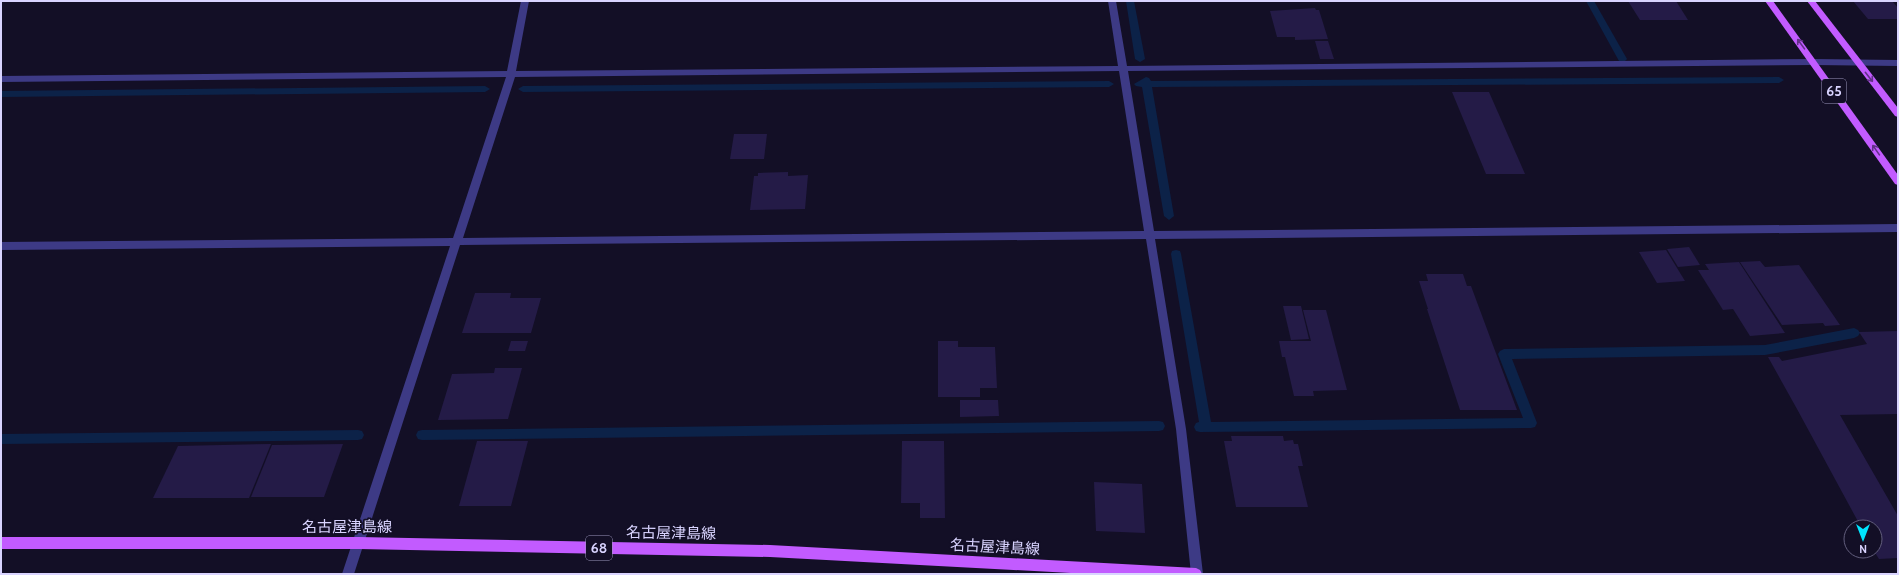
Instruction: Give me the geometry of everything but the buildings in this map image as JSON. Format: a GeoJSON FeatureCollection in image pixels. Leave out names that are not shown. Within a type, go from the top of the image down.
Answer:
{"type":"FeatureCollection","features":[{"type":"Feature","properties":{"kind":"main road","name":"65"},"geometry":{"type":"LineString","coordinates":[[1769,1],[1814,62],[1898,182]]}},
{"type":"Feature","properties":{"kind":"main road","name":"65"},"geometry":{"type":"LineString","coordinates":[[1811,1],[1898,114]]}},
{"type":"Feature","properties":{"kind":"main road","name":"名古屋津島線"},"geometry":{"type":"LineString","coordinates":[[1,543],[359,543],[770,551],[1074,570],[1196,574]]}},
{"type":"Feature","properties":{"kind":"street"},"geometry":{"type":"LineString","coordinates":[[348,574],[511,74],[525,1]]}},
{"type":"Feature","properties":{"kind":"street"},"geometry":{"type":"LineString","coordinates":[[1112,1],[1181,429],[1196,574]]}},
{"type":"Feature","properties":{"kind":"street"},"geometry":{"type":"LineString","coordinates":[[1,79],[1814,62],[1898,63]]}},
{"type":"Feature","properties":{"kind":"street"},"geometry":{"type":"LineString","coordinates":[[1,246],[1898,228]]}},
{"type":"Feature","properties":{"kind":"waterway"},"geometry":{"type":"LineString","coordinates":[[1130,1],[1140,59]]}},
{"type":"Feature","properties":{"kind":"waterway"},"geometry":{"type":"LineString","coordinates":[[1590,1],[1622,59]]}},
{"type":"Feature","properties":{"kind":"waterway"},"geometry":{"type":"LineString","coordinates":[[1146,80],[1147,84]]}},
{"type":"Feature","properties":{"kind":"waterway"},"geometry":{"type":"LineString","coordinates":[[1147,84],[1779,80]]}},
{"type":"Feature","properties":{"kind":"waterway"},"geometry":{"type":"LineString","coordinates":[[523,89],[1109,84]]}},
{"type":"Feature","properties":{"kind":"waterway"},"geometry":{"type":"LineString","coordinates":[[1139,84],[1147,84]]}},
{"type":"Feature","properties":{"kind":"waterway"},"geometry":{"type":"LineString","coordinates":[[1147,84],[1169,216]]}},
{"type":"Feature","properties":{"kind":"waterway"},"geometry":{"type":"LineString","coordinates":[[1,94],[485,89]]}},
{"type":"Feature","properties":{"kind":"waterway"},"geometry":{"type":"LineString","coordinates":[[1176,254],[1206,427]]}},
{"type":"Feature","properties":{"kind":"waterway"},"geometry":{"type":"LineString","coordinates":[[1206,427],[1531,423],[1504,354],[1765,350],[1854,333]]}},
{"type":"Feature","properties":{"kind":"waterway"},"geometry":{"type":"LineString","coordinates":[[422,435],[1159,426]]}},
{"type":"Feature","properties":{"kind":"waterway"},"geometry":{"type":"LineString","coordinates":[[1200,427],[1206,427]]}},
{"type":"Feature","properties":{"kind":"waterway"},"geometry":{"type":"LineString","coordinates":[[1,439],[358,435]]}}]}
